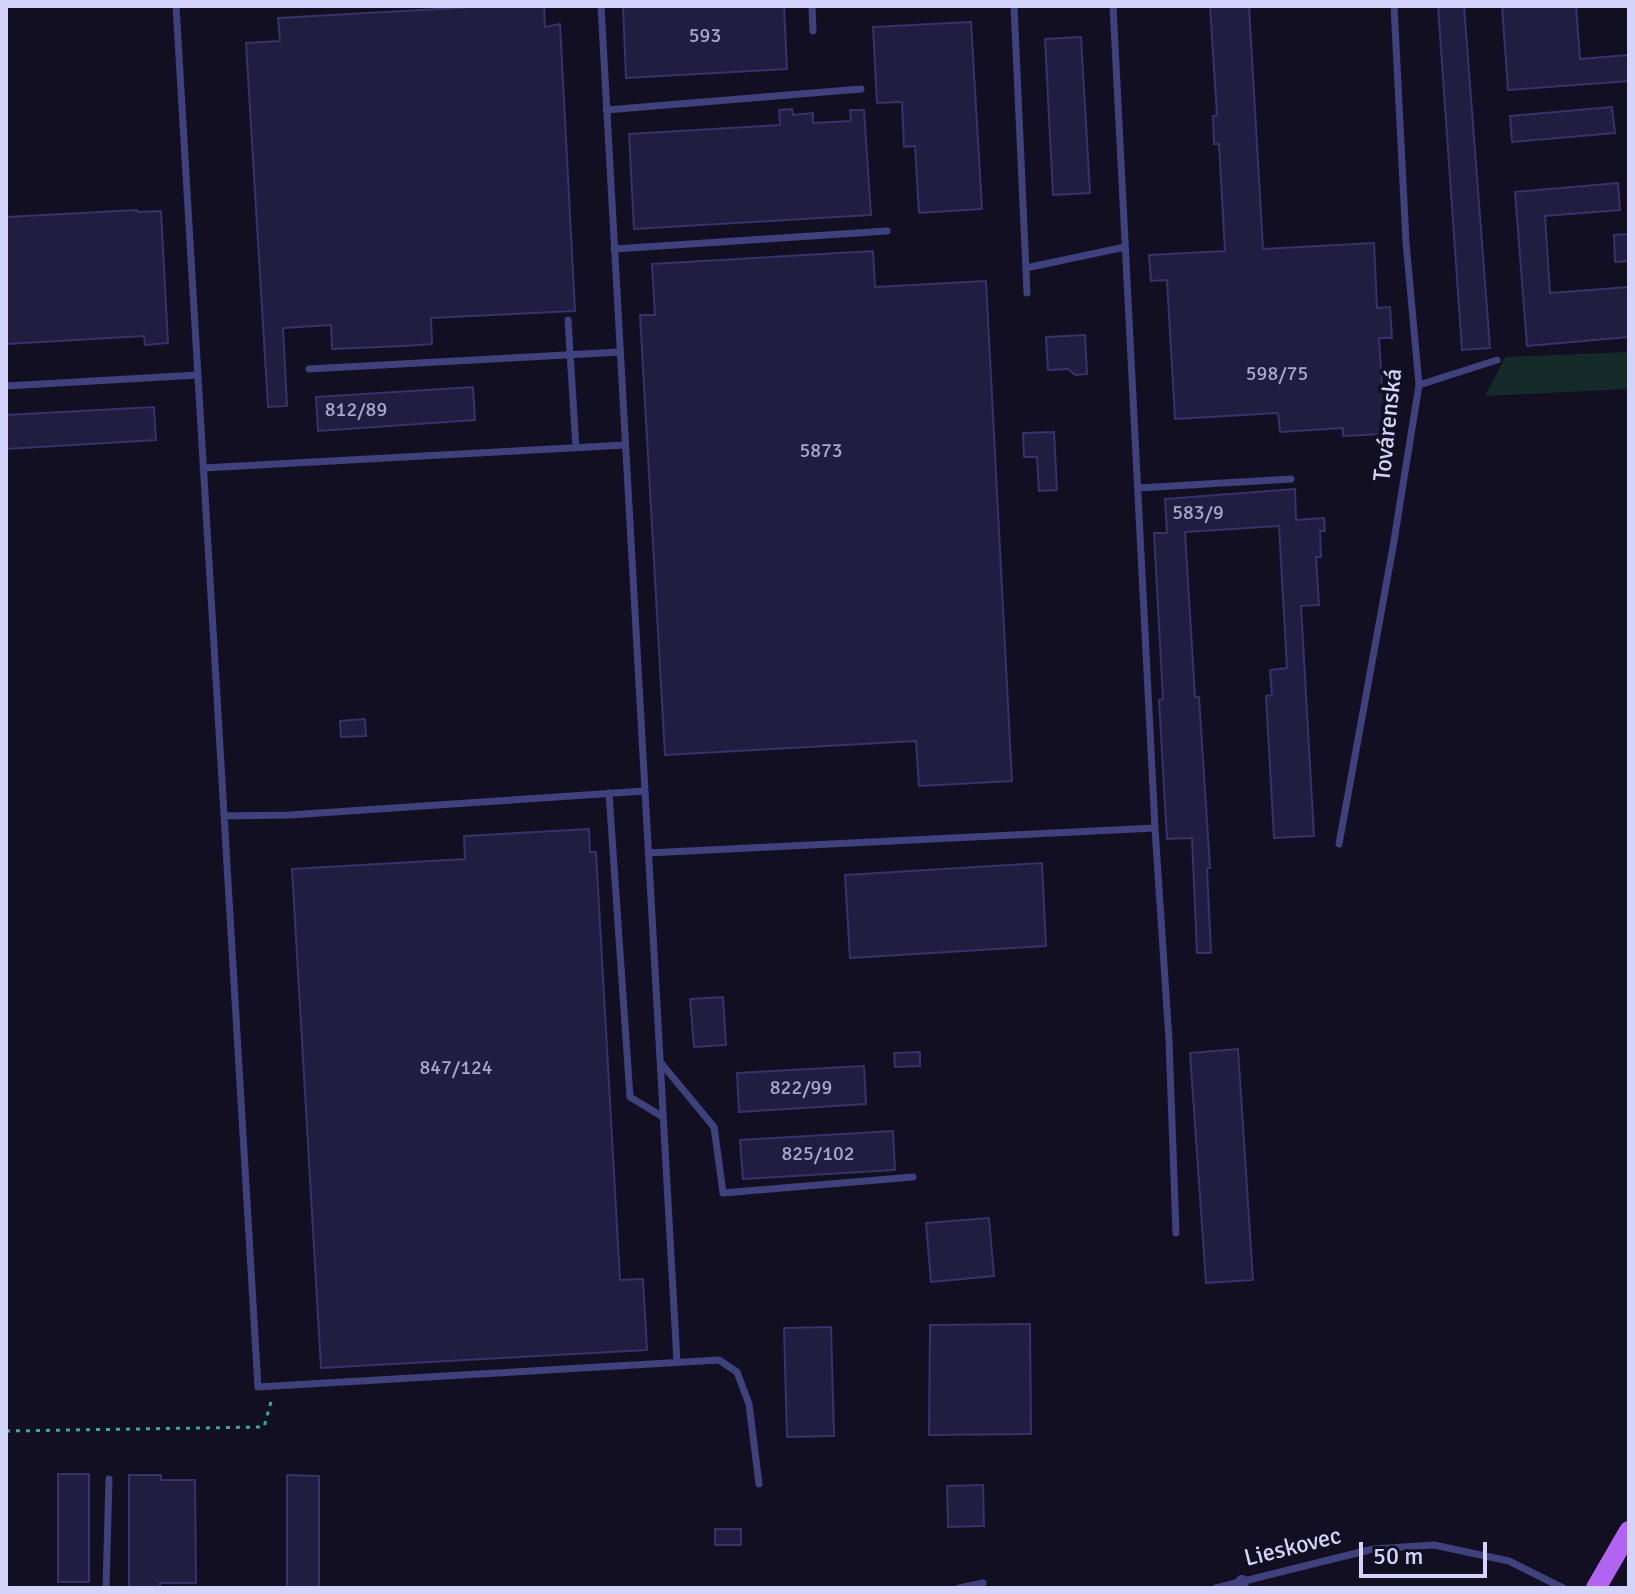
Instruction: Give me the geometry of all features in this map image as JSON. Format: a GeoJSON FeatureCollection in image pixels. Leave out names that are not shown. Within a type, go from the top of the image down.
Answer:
{"type":"FeatureCollection","features":[{"type":"Feature","properties":{"kind":"main road"},"geometry":{"type":"LineString","coordinates":[[1596,1588],[1629,1531]]}},
{"type":"Feature","properties":{"kind":"lane"},"geometry":{"type":"LineString","coordinates":[[176,6],[258,1387],[719,1360],[737,1372],[749,1404],[759,1484]]}},
{"type":"Feature","properties":{"kind":"lane"},"geometry":{"type":"LineString","coordinates":[[601,6],[677,1362]]}},
{"type":"Feature","properties":{"kind":"lane"},"geometry":{"type":"LineString","coordinates":[[812,6],[813,31]]}},
{"type":"Feature","properties":{"kind":"lane"},"geometry":{"type":"LineString","coordinates":[[1014,6],[1027,293]]}},
{"type":"Feature","properties":{"kind":"lane"},"geometry":{"type":"LineString","coordinates":[[1113,6],[1155,828],[1169,1040],[1176,1233]]}},
{"type":"Feature","properties":{"kind":"lane","name":"Továrenská"},"geometry":{"type":"LineString","coordinates":[[1339,844],[1419,385],[1406,242],[1394,6]]}},
{"type":"Feature","properties":{"kind":"lane"},"geometry":{"type":"LineString","coordinates":[[606,110],[861,89]]}},
{"type":"Feature","properties":{"kind":"lane"},"geometry":{"type":"LineString","coordinates":[[614,249],[887,231]]}},
{"type":"Feature","properties":{"kind":"lane"},"geometry":{"type":"LineString","coordinates":[[1026,268],[1125,247]]}},
{"type":"Feature","properties":{"kind":"lane"},"geometry":{"type":"LineString","coordinates":[[568,320],[576,448]]}},
{"type":"Feature","properties":{"kind":"lane"},"geometry":{"type":"LineString","coordinates":[[309,369],[620,352]]}},
{"type":"Feature","properties":{"kind":"lane"},"geometry":{"type":"LineString","coordinates":[[1419,385],[1497,360]]}},
{"type":"Feature","properties":{"kind":"lane"},"geometry":{"type":"LineString","coordinates":[[6,386],[198,375]]}},
{"type":"Feature","properties":{"kind":"lane"},"geometry":{"type":"LineString","coordinates":[[203,468],[625,445]]}},
{"type":"Feature","properties":{"kind":"lane"},"geometry":{"type":"LineString","coordinates":[[1138,488],[1291,479]]}},
{"type":"Feature","properties":{"kind":"lane"},"geometry":{"type":"LineString","coordinates":[[224,816],[290,815],[645,791]]}},
{"type":"Feature","properties":{"kind":"lane"},"geometry":{"type":"LineString","coordinates":[[609,793],[630,1097],[663,1117]]}},
{"type":"Feature","properties":{"kind":"lane"},"geometry":{"type":"LineString","coordinates":[[648,853],[1155,828]]}},
{"type":"Feature","properties":{"kind":"lane"},"geometry":{"type":"LineString","coordinates":[[660,1061],[714,1127],[723,1193],[913,1177]]}},
{"type":"Feature","properties":{"kind":"lane"},"geometry":{"type":"LineString","coordinates":[[106,1588],[109,1479]]}},
{"type":"Feature","properties":{"kind":"lane","name":"Lieskovec"},"geometry":{"type":"LineString","coordinates":[[1216,1588],[1241,1585],[1373,1549],[1434,1545],[1509,1561],[1563,1588]]}},
{"type":"Feature","properties":{"kind":"lane"},"geometry":{"type":"LineString","coordinates":[[959,1588],[983,1583]]}},
{"type":"Feature","properties":{"kind":"path"},"geometry":{"type":"LineString","coordinates":[[6,1431],[264,1427],[275,1386]]}},
{"type":"Feature","properties":{"kind":"green space"},"geometry":{"type":"Polygon","coordinates":[[[1629,352],[1629,389],[1485,396],[1505,357],[1629,352]]]}},
{"type":"Feature","properties":{"kind":"building"},"geometry":{"type":"Polygon","coordinates":[[[544,6],[545,27],[560,24],[575,311],[431,318],[432,344],[405,346],[332,349],[331,325],[283,328],[287,406],[268,407],[246,43],[280,41],[278,18],[544,6]]]}},
{"type":"Feature","properties":{"kind":"building"},"geometry":{"type":"Polygon","coordinates":[[[623,6],[784,6],[787,69],[626,78],[623,6]]]}},
{"type":"Feature","properties":{"kind":"building"},"geometry":{"type":"Polygon","coordinates":[[[1210,6],[1249,6],[1263,249],[1374,243],[1377,308],[1390,307],[1392,338],[1379,338],[1385,434],[1343,436],[1343,428],[1280,432],[1278,413],[1175,419],[1167,280],[1151,281],[1149,255],[1225,251],[1219,144],[1214,144],[1213,116],[1217,115],[1210,6]]]}},
{"type":"Feature","properties":{"kind":"building"},"geometry":{"type":"Polygon","coordinates":[[[1438,6],[1464,6],[1490,348],[1462,350],[1438,6]]]}},
{"type":"Feature","properties":{"kind":"building"},"geometry":{"type":"Polygon","coordinates":[[[1502,6],[1576,6],[1580,59],[1629,55],[1629,81],[1508,90],[1502,6]]]}},
{"type":"Feature","properties":{"kind":"building"},"geometry":{"type":"Polygon","coordinates":[[[971,22],[982,209],[919,213],[915,146],[904,147],[902,102],[877,103],[873,27],[971,22]]]}},
{"type":"Feature","properties":{"kind":"building"},"geometry":{"type":"Polygon","coordinates":[[[1081,37],[1090,193],[1053,195],[1045,39],[1081,37]]]}},
{"type":"Feature","properties":{"kind":"building"},"geometry":{"type":"Polygon","coordinates":[[[1612,107],[1615,133],[1512,142],[1510,116],[1612,107]]]}},
{"type":"Feature","properties":{"kind":"building"},"geometry":{"type":"Polygon","coordinates":[[[792,109],[793,115],[813,113],[813,123],[851,121],[850,110],[864,110],[871,215],[634,229],[629,134],[780,125],[779,110],[792,109]]]}},
{"type":"Feature","properties":{"kind":"building"},"geometry":{"type":"Polygon","coordinates":[[[1618,183],[1620,210],[1545,216],[1550,293],[1629,287],[1629,337],[1527,346],[1515,192],[1618,183]]]}},
{"type":"Feature","properties":{"kind":"building"},"geometry":{"type":"Polygon","coordinates":[[[161,211],[168,343],[145,345],[144,336],[6,344],[6,217],[161,211]]]}},
{"type":"Feature","properties":{"kind":"building"},"geometry":{"type":"Polygon","coordinates":[[[1629,234],[1629,261],[1615,262],[1614,235],[1629,234]]]}},
{"type":"Feature","properties":{"kind":"building"},"geometry":{"type":"Polygon","coordinates":[[[873,251],[875,287],[986,281],[1012,781],[919,786],[916,741],[665,755],[640,315],[655,315],[652,264],[873,251]]]}},
{"type":"Feature","properties":{"kind":"building"},"geometry":{"type":"Polygon","coordinates":[[[1085,335],[1087,374],[1075,375],[1068,369],[1048,370],[1046,337],[1085,335]]]}},
{"type":"Feature","properties":{"kind":"building"},"geometry":{"type":"Polygon","coordinates":[[[473,387],[475,420],[318,431],[316,397],[473,387]]]}},
{"type":"Feature","properties":{"kind":"building"},"geometry":{"type":"Polygon","coordinates":[[[154,407],[156,440],[6,449],[6,415],[154,407]]]}},
{"type":"Feature","properties":{"kind":"building"},"geometry":{"type":"Polygon","coordinates":[[[1054,432],[1057,490],[1039,491],[1037,457],[1024,457],[1023,433],[1054,432]]]}},
{"type":"Feature","properties":{"kind":"building"},"geometry":{"type":"Polygon","coordinates":[[[1295,489],[1296,520],[1324,518],[1325,531],[1320,531],[1321,557],[1316,557],[1319,605],[1301,606],[1314,836],[1274,838],[1266,696],[1272,695],[1270,670],[1287,668],[1279,526],[1185,532],[1210,868],[1207,868],[1211,953],[1197,953],[1192,838],[1167,839],[1154,533],[1167,533],[1165,499],[1295,489]]]}},
{"type":"Feature","properties":{"kind":"building"},"geometry":{"type":"Polygon","coordinates":[[[365,719],[366,736],[341,737],[340,721],[365,719]]]}},
{"type":"Feature","properties":{"kind":"building"},"geometry":{"type":"Polygon","coordinates":[[[589,829],[590,852],[596,852],[620,1280],[643,1279],[647,1350],[321,1368],[292,869],[465,859],[464,836],[589,829]]]}},
{"type":"Feature","properties":{"kind":"building"},"geometry":{"type":"Polygon","coordinates":[[[1042,863],[1046,946],[850,958],[845,875],[1042,863]]]}},
{"type":"Feature","properties":{"kind":"building"},"geometry":{"type":"Polygon","coordinates":[[[723,997],[726,1045],[694,1047],[690,999],[723,997]]]}},
{"type":"Feature","properties":{"kind":"building"},"geometry":{"type":"Polygon","coordinates":[[[1238,1049],[1253,1280],[1206,1283],[1190,1053],[1238,1049]]]}},
{"type":"Feature","properties":{"kind":"building"},"geometry":{"type":"Polygon","coordinates":[[[920,1052],[920,1066],[895,1067],[894,1053],[920,1052]]]}},
{"type":"Feature","properties":{"kind":"building"},"geometry":{"type":"Polygon","coordinates":[[[864,1066],[866,1104],[739,1112],[737,1073],[864,1066]]]}},
{"type":"Feature","properties":{"kind":"building"},"geometry":{"type":"Polygon","coordinates":[[[893,1131],[895,1170],[743,1179],[740,1140],[893,1131]]]}},
{"type":"Feature","properties":{"kind":"building"},"geometry":{"type":"Polygon","coordinates":[[[989,1218],[994,1276],[931,1282],[926,1223],[989,1218]]]}},
{"type":"Feature","properties":{"kind":"building"},"geometry":{"type":"Polygon","coordinates":[[[1030,1324],[1031,1434],[929,1435],[930,1325],[1030,1324]]]}},
{"type":"Feature","properties":{"kind":"building"},"geometry":{"type":"Polygon","coordinates":[[[831,1327],[834,1436],[787,1437],[784,1328],[831,1327]]]}},
{"type":"Feature","properties":{"kind":"building"},"geometry":{"type":"Polygon","coordinates":[[[58,1474],[89,1474],[89,1582],[58,1582],[58,1474]]]}},
{"type":"Feature","properties":{"kind":"building"},"geometry":{"type":"Polygon","coordinates":[[[129,1475],[161,1475],[161,1480],[195,1480],[196,1583],[160,1583],[160,1588],[129,1588],[129,1475]]]}},
{"type":"Feature","properties":{"kind":"building"},"geometry":{"type":"Polygon","coordinates":[[[287,1475],[319,1476],[319,1588],[287,1588],[287,1475]]]}},
{"type":"Feature","properties":{"kind":"building"},"geometry":{"type":"Polygon","coordinates":[[[983,1485],[984,1526],[948,1527],[947,1486],[983,1485]]]}},
{"type":"Feature","properties":{"kind":"building"},"geometry":{"type":"Polygon","coordinates":[[[715,1529],[741,1529],[741,1545],[715,1545],[715,1529]]]}}]}
